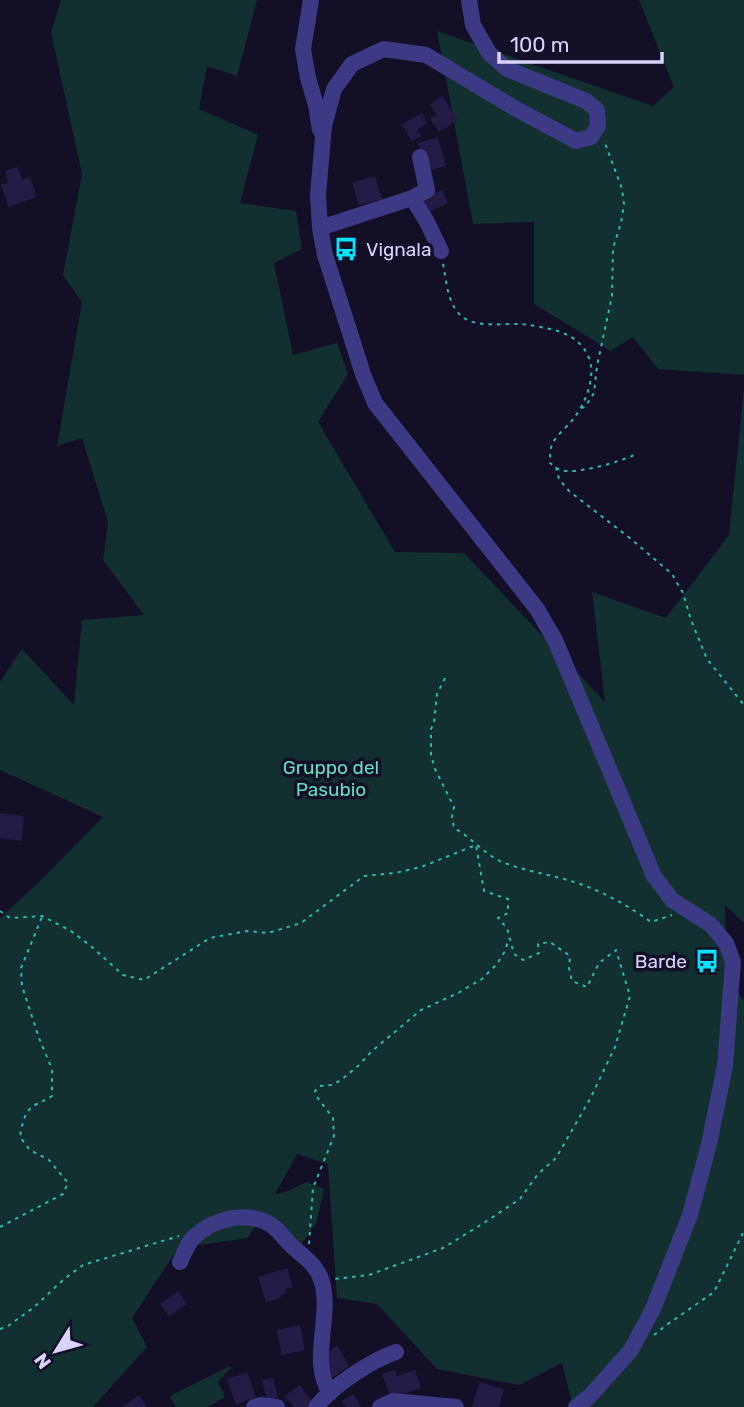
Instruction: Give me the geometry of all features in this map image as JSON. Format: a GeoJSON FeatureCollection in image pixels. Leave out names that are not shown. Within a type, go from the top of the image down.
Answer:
{"type":"FeatureCollection","features":[{"type":"Feature","properties":{"kind":"street"},"geometry":{"type":"LineString","coordinates":[[311,0],[303,49],[322,143]]}},
{"type":"Feature","properties":{"kind":"street"},"geometry":{"type":"LineString","coordinates":[[470,0],[473,25],[489,53],[507,69],[586,101],[597,110],[598,126],[590,137],[576,141],[426,55],[384,49],[352,64],[334,89],[322,143],[318,195],[325,255],[375,403],[537,609],[555,640],[654,876],[672,900],[711,925],[726,943],[733,962],[725,1066],[709,1144],[690,1215],[653,1309],[631,1350],[590,1396],[576,1407]]}},
{"type":"Feature","properties":{"kind":"street"},"geometry":{"type":"LineString","coordinates":[[320,228],[412,198],[427,190],[420,157]]}},
{"type":"Feature","properties":{"kind":"street"},"geometry":{"type":"LineString","coordinates":[[412,198],[441,251]]}},
{"type":"Feature","properties":{"kind":"street"},"geometry":{"type":"LineString","coordinates":[[180,1262],[192,1239],[218,1221],[247,1218],[267,1222],[279,1231],[317,1268],[322,1280],[324,1294],[321,1367],[323,1382],[330,1393]]}},
{"type":"Feature","properties":{"kind":"street"},"geometry":{"type":"LineString","coordinates":[[316,1407],[330,1393],[376,1359],[396,1352]]}},
{"type":"Feature","properties":{"kind":"street"},"geometry":{"type":"LineString","coordinates":[[380,1407],[393,1401],[456,1407]]}},
{"type":"Feature","properties":{"kind":"street"},"geometry":{"type":"LineString","coordinates":[[254,1407],[277,1407]]}},
{"type":"Feature","properties":{"kind":"path"},"geometry":{"type":"LineString","coordinates":[[579,409],[584,407],[594,393],[612,296],[613,248],[624,204],[622,189],[598,126]]}},
{"type":"Feature","properties":{"kind":"path"},"geometry":{"type":"LineString","coordinates":[[441,251],[450,300],[456,311],[465,319],[482,324],[524,324],[545,328],[572,335],[585,349],[590,362],[591,379],[586,396],[574,418],[552,444],[550,463],[560,470],[582,470],[634,455]]}},
{"type":"Feature","properties":{"kind":"path"},"geometry":{"type":"LineString","coordinates":[[555,466],[559,479],[569,491],[631,538],[672,575],[683,593],[706,659],[744,705]]}},
{"type":"Feature","properties":{"kind":"path"},"geometry":{"type":"LineString","coordinates":[[445,678],[438,694],[431,729],[431,755],[454,807],[454,828],[501,861],[582,885],[630,907],[651,922],[687,909]]}},
{"type":"Feature","properties":{"kind":"path"},"geometry":{"type":"LineString","coordinates":[[0,911],[10,918],[42,916],[71,931],[123,975],[144,980],[210,938],[247,931],[268,933],[302,923],[364,876],[421,867],[476,845]]}},
{"type":"Feature","properties":{"kind":"path"},"geometry":{"type":"LineString","coordinates":[[322,1280],[369,1275],[443,1248],[520,1199],[538,1174],[556,1158],[590,1099],[615,1047],[630,996],[616,950],[599,963],[587,987],[572,981],[570,956],[550,942],[538,944],[539,953],[523,960],[514,954],[507,928],[498,918],[508,913],[508,900],[484,891],[476,845]]}},
{"type":"Feature","properties":{"kind":"path"},"geometry":{"type":"LineString","coordinates":[[0,1227],[63,1194],[68,1183],[49,1160],[30,1150],[20,1137],[22,1121],[32,1106],[52,1096],[52,1069],[22,986],[21,968],[42,916]]}},
{"type":"Feature","properties":{"kind":"path"},"geometry":{"type":"LineString","coordinates":[[308,1260],[313,1188],[334,1136],[334,1118],[315,1091],[320,1086],[332,1085],[341,1080],[421,1010],[482,979],[498,964],[509,937]]}},
{"type":"Feature","properties":{"kind":"path"},"geometry":{"type":"LineString","coordinates":[[0,1329],[33,1308],[83,1265],[186,1233],[204,1230]]}},
{"type":"Feature","properties":{"kind":"path"},"geometry":{"type":"LineString","coordinates":[[655,1334],[714,1292],[744,1231]]}},
{"type":"Feature","properties":{"kind":"green space","name":"Gruppo del Pasubio"},"geometry":{"type":"Polygon","coordinates":[[[61,0],[257,0],[237,76],[207,66],[199,109],[258,135],[240,203],[296,211],[302,249],[274,263],[293,355],[337,343],[348,374],[318,422],[395,552],[464,553],[605,702],[592,592],[666,618],[729,535],[744,389],[744,923],[725,905],[727,981],[744,1001],[744,1407],[573,1407],[562,1363],[519,1385],[437,1369],[377,1304],[337,1298],[328,1164],[297,1154],[275,1194],[307,1182],[324,1189],[316,1224],[302,1243],[293,1240],[261,1216],[248,1238],[178,1248],[132,1318],[147,1347],[93,1407],[0,1407],[0,918],[103,817],[0,770],[0,682],[22,649],[74,705],[82,620],[144,615],[103,560],[108,522],[82,438],[57,446],[82,302],[63,275],[82,174],[51,32],[61,0]]]}},
{"type":"Feature","properties":{"kind":"green space"},"geometry":{"type":"Polygon","coordinates":[[[639,0],[744,0],[744,375],[658,369],[633,337],[611,351],[534,304],[534,222],[473,224],[437,31],[653,106],[674,87],[639,0]]]}},
{"type":"Feature","properties":{"kind":"green space"},"geometry":{"type":"Polygon","coordinates":[[[230,1366],[218,1382],[225,1397],[208,1407],[176,1407],[170,1396],[230,1366]]]}},
{"type":"Feature","properties":{"kind":"building"},"geometry":{"type":"Polygon","coordinates":[[[442,96],[458,120],[439,132],[430,119],[437,115],[430,105],[442,96]]]}},
{"type":"Feature","properties":{"kind":"building"},"geometry":{"type":"Polygon","coordinates":[[[422,113],[427,123],[417,130],[421,136],[411,141],[402,124],[422,113]]]}},
{"type":"Feature","properties":{"kind":"building"},"geometry":{"type":"Polygon","coordinates":[[[438,137],[446,166],[427,171],[418,143],[438,137]]]}},
{"type":"Feature","properties":{"kind":"building"},"geometry":{"type":"Polygon","coordinates":[[[18,167],[22,180],[30,177],[37,197],[9,207],[1,185],[8,183],[5,171],[18,167]]]}},
{"type":"Feature","properties":{"kind":"building"},"geometry":{"type":"Polygon","coordinates":[[[375,176],[382,199],[359,205],[352,183],[375,176]]]}},
{"type":"Feature","properties":{"kind":"building"},"geometry":{"type":"Polygon","coordinates":[[[442,190],[448,203],[424,214],[418,201],[442,190]]]}},
{"type":"Feature","properties":{"kind":"building"},"geometry":{"type":"Polygon","coordinates":[[[0,813],[24,816],[22,841],[0,838],[0,813]]]}},
{"type":"Feature","properties":{"kind":"building"},"geometry":{"type":"Polygon","coordinates":[[[287,1268],[293,1287],[285,1289],[287,1293],[280,1295],[281,1298],[266,1302],[258,1277],[287,1268]]]}},
{"type":"Feature","properties":{"kind":"building"},"geometry":{"type":"Polygon","coordinates":[[[178,1291],[187,1304],[169,1316],[160,1304],[178,1291]]]}},
{"type":"Feature","properties":{"kind":"building"},"geometry":{"type":"Polygon","coordinates":[[[300,1325],[305,1350],[282,1355],[277,1330],[300,1325]]]}},
{"type":"Feature","properties":{"kind":"building"},"geometry":{"type":"Polygon","coordinates":[[[337,1345],[349,1366],[332,1378],[324,1367],[326,1354],[337,1345]]]}},
{"type":"Feature","properties":{"kind":"building"},"geometry":{"type":"Polygon","coordinates":[[[395,1370],[397,1376],[415,1370],[421,1388],[391,1398],[382,1374],[395,1370]]]}},
{"type":"Feature","properties":{"kind":"building"},"geometry":{"type":"Polygon","coordinates":[[[247,1372],[256,1397],[236,1405],[227,1379],[247,1372]]]}},
{"type":"Feature","properties":{"kind":"building"},"geometry":{"type":"Polygon","coordinates":[[[273,1378],[278,1397],[267,1400],[262,1380],[273,1378]]]}},
{"type":"Feature","properties":{"kind":"building"},"geometry":{"type":"Polygon","coordinates":[[[479,1382],[504,1389],[499,1407],[472,1407],[479,1382]]]}},
{"type":"Feature","properties":{"kind":"building"},"geometry":{"type":"Polygon","coordinates":[[[300,1385],[316,1407],[294,1407],[285,1396],[300,1385]]]}},
{"type":"Feature","properties":{"kind":"building"},"geometry":{"type":"Polygon","coordinates":[[[353,1394],[361,1407],[346,1407],[342,1401],[353,1394]]]}},
{"type":"Feature","properties":{"kind":"building"},"geometry":{"type":"Polygon","coordinates":[[[139,1395],[147,1407],[122,1407],[139,1395]]]}},
{"type":"Feature","properties":{"kind":"place","name":"Vignala"},"geometry":{"type":"Point","coordinates":[346,249]}},
{"type":"Feature","properties":{"kind":"place","name":"Barde"},"geometry":{"type":"Point","coordinates":[707,961]}}]}
